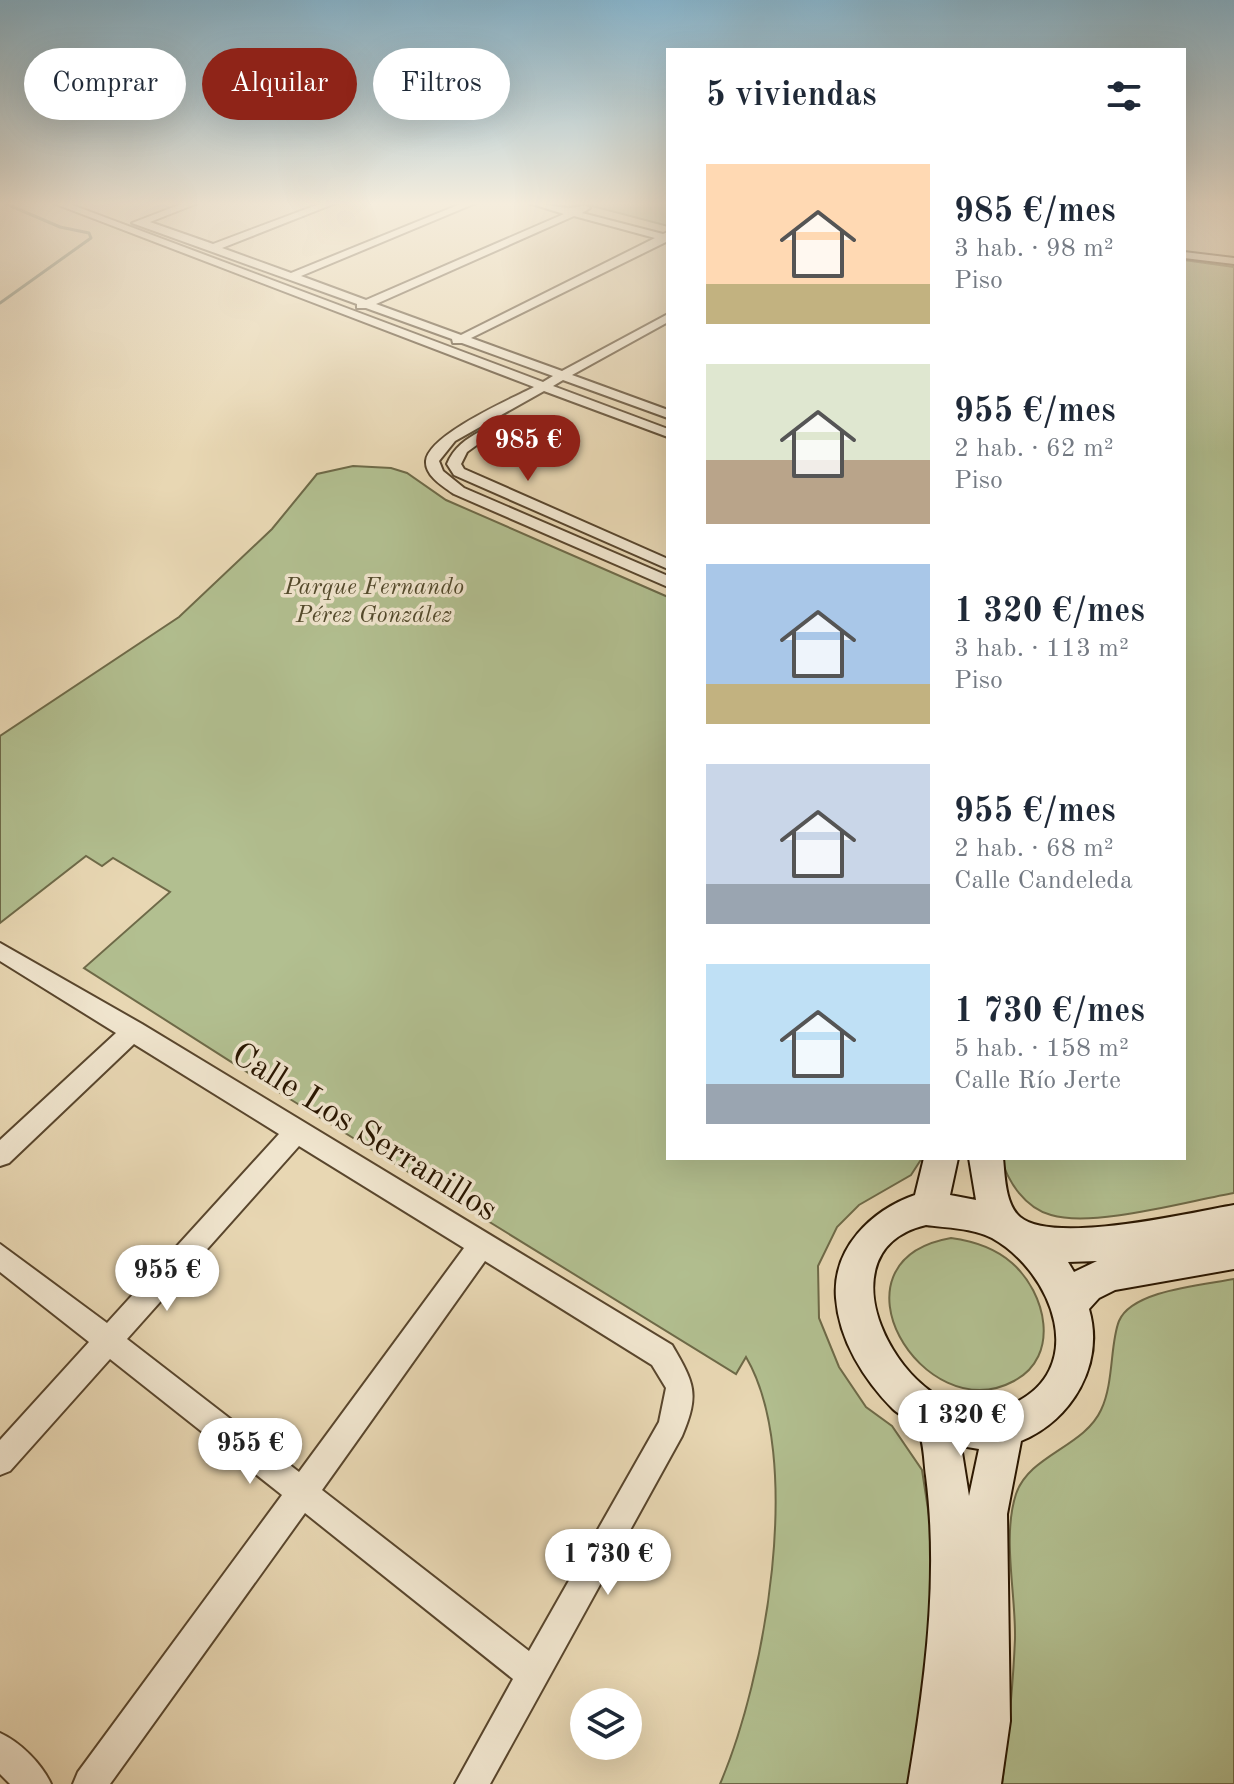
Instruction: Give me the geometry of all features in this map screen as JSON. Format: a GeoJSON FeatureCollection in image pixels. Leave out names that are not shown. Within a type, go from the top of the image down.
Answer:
{"type":"FeatureCollection","features":[{"type":"Feature","properties":{"kind":"main road"},"geometry":{"type":"LineString","coordinates":[[926,1209],[936,1188],[941,1160]]}},
{"type":"Feature","properties":{"kind":"main road"},"geometry":{"type":"LineString","coordinates":[[986,1160],[989,1189],[1017,1235],[1055,1274],[1071,1302],[1078,1338],[1064,1385],[1041,1411],[1003,1431],[966,1427],[934,1416],[885,1375],[865,1341],[854,1299],[857,1275],[868,1245],[887,1224],[909,1212],[926,1209],[977,1215],[1017,1235],[1093,1245],[1234,1222]]}},
{"type":"Feature","properties":{"kind":"main road"},"geometry":{"type":"LineString","coordinates":[[1071,1302],[1086,1285],[1112,1273],[1234,1252]]}},
{"type":"Feature","properties":{"kind":"main road"},"geometry":{"type":"LineString","coordinates":[[932,1784],[946,1697],[952,1503],[946,1459],[934,1416]]}},
{"type":"Feature","properties":{"kind":"main road"},"geometry":{"type":"LineString","coordinates":[[977,1784],[987,1721],[986,1514],[1003,1431]]}},
{"type":"Feature","properties":{"kind":"street"},"geometry":{"type":"LineString","coordinates":[[277,286],[664,428]]}},
{"type":"Feature","properties":{"kind":"street"},"geometry":{"type":"LineString","coordinates":[[321,286],[666,413]]}},
{"type":"Feature","properties":{"kind":"street"},"geometry":{"type":"LineString","coordinates":[[347,312],[405,286]]}},
{"type":"Feature","properties":{"kind":"street"},"geometry":{"type":"LineString","coordinates":[[360,317],[423,286]]}},
{"type":"Feature","properties":{"kind":"street"},"geometry":{"type":"LineString","coordinates":[[448,350],[573,286]]}},
{"type":"Feature","properties":{"kind":"street"},"geometry":{"type":"LineString","coordinates":[[666,318],[562,374],[440,446],[431,465],[436,475],[459,491],[666,581]]}},
{"type":"Feature","properties":{"kind":"street"},"geometry":{"type":"LineString","coordinates":[[666,332],[463,447],[454,464],[459,472],[666,564]]}},
{"type":"Feature","properties":{"kind":"street","name":"Calle Los Serranillos"},"geometry":{"type":"LineString","coordinates":[[0,951],[662,1355],[680,1386],[672,1426],[533,1674]]}},
{"type":"Feature","properties":{"kind":"street"},"geometry":{"type":"LineString","coordinates":[[0,1155],[134,1031]]}},
{"type":"Feature","properties":{"kind":"street"},"geometry":{"type":"LineString","coordinates":[[0,1461],[297,1131]]}},
{"type":"Feature","properties":{"kind":"street"},"geometry":{"type":"LineString","coordinates":[[90,1784],[482,1245]]}},
{"type":"Feature","properties":{"kind":"street"},"geometry":{"type":"LineString","coordinates":[[0,1256],[533,1674],[472,1784]]}},
{"type":"Feature","properties":{"kind":"street"},"geometry":{"type":"LineString","coordinates":[[0,1750],[34,1784]]}},
{"type":"Feature","properties":{"kind":"green space"},"geometry":{"type":"Polygon","coordinates":[[[1186,286],[1234,286],[1234,1193],[1116,1216],[1069,1218],[1033,1207],[1008,1176],[1002,1160],[1186,1160],[1186,286]]]}},
{"type":"Feature","properties":{"kind":"green space","name":"Parque Fernando Pérez González"},"geometry":{"type":"Polygon","coordinates":[[[353,466],[391,468],[407,473],[446,500],[666,596],[666,1160],[921,1160],[911,1175],[859,1205],[837,1227],[818,1266],[819,1318],[839,1367],[866,1407],[892,1426],[922,1470],[935,1555],[927,1662],[910,1784],[720,1784],[751,1688],[764,1630],[776,1509],[773,1452],[764,1400],[746,1357],[736,1374],[272,1088],[84,968],[170,892],[113,858],[102,866],[86,856],[0,923],[0,736],[179,617],[272,529],[317,474],[353,466]]]}},
{"type":"Feature","properties":{"kind":"green space"},"geometry":{"type":"Polygon","coordinates":[[[951,1238],[975,1243],[998,1253],[1024,1276],[1033,1291],[1040,1307],[1043,1341],[1029,1370],[1014,1381],[980,1390],[947,1383],[920,1363],[900,1336],[890,1306],[893,1277],[913,1253],[951,1238]]]}},
{"type":"Feature","properties":{"kind":"green space"},"geometry":{"type":"Polygon","coordinates":[[[1234,1279],[1234,1784],[1002,1784],[1015,1639],[1010,1528],[1016,1494],[1032,1470],[1082,1433],[1101,1410],[1108,1388],[1116,1330],[1126,1311],[1153,1296],[1234,1279]]]}},
{"type":"Feature","properties":{"kind":"waterway"},"geometry":{"type":"LineString","coordinates":[[0,303],[23,286]]}}]}
